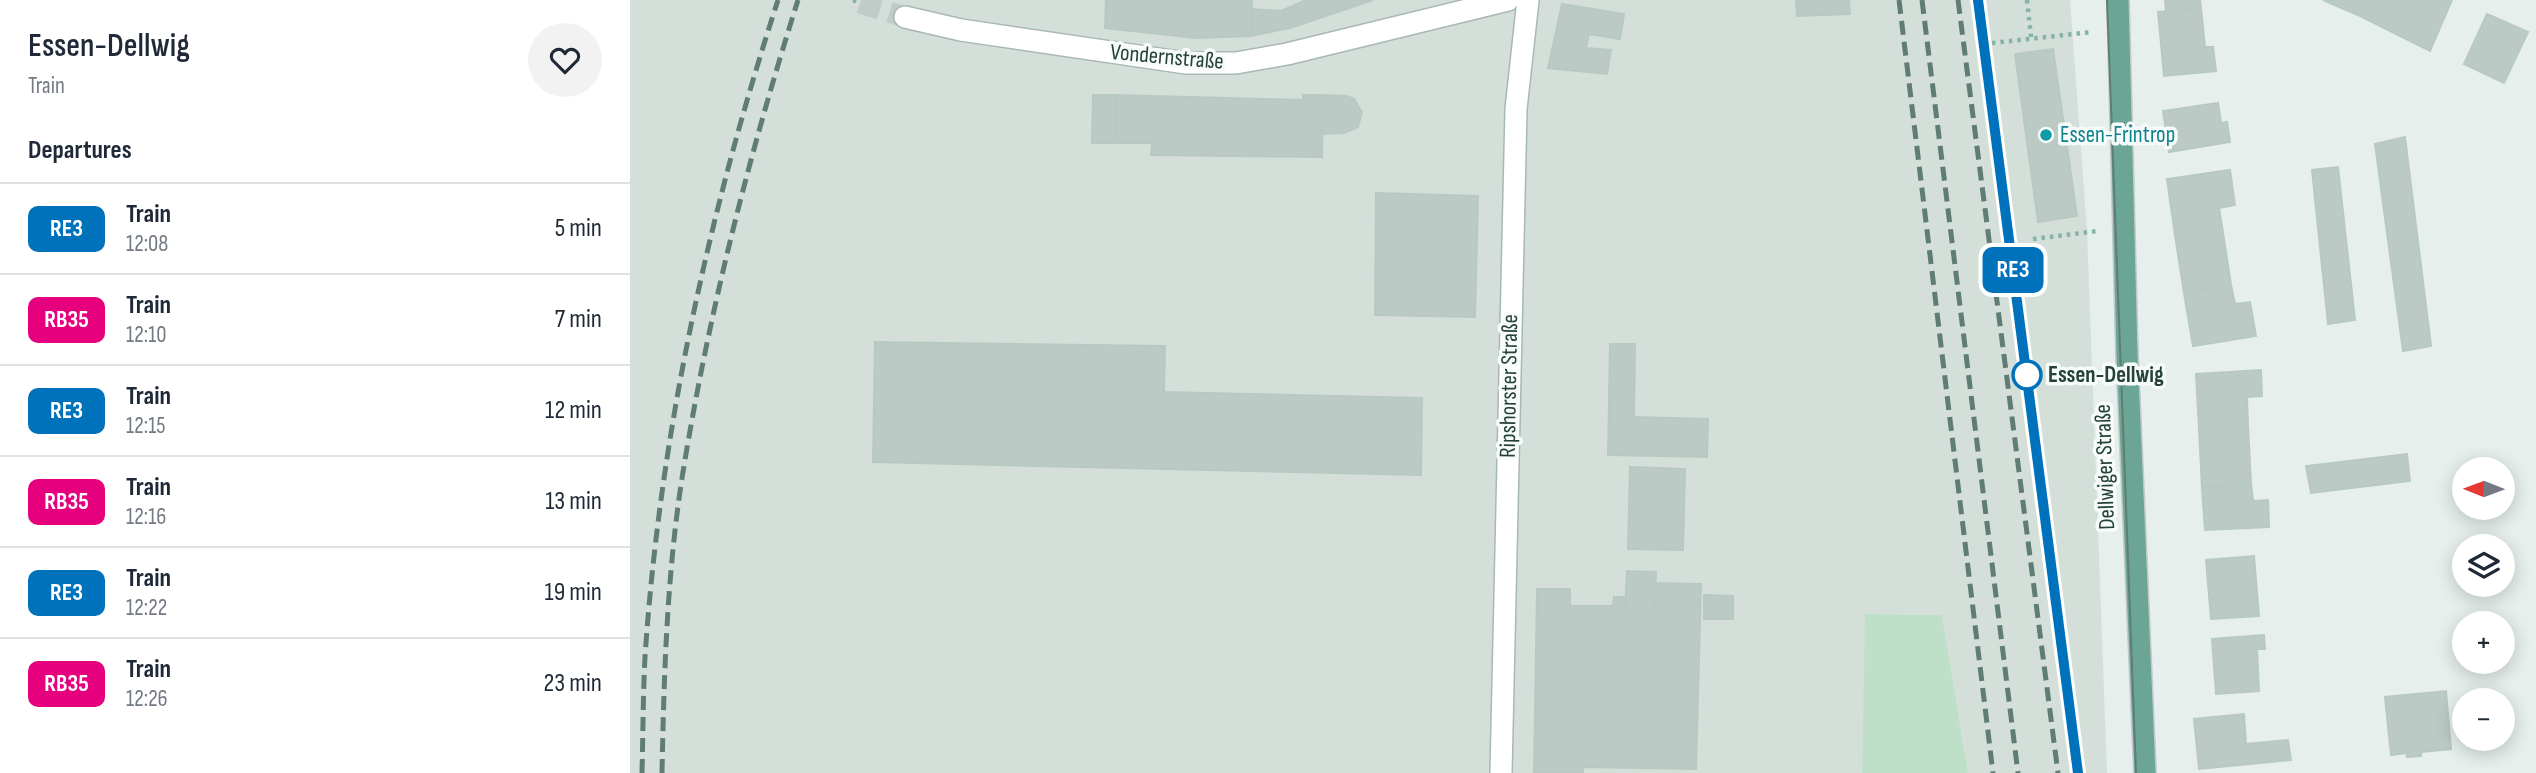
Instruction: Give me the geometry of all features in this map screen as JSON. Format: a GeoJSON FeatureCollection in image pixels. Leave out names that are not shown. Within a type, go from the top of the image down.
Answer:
{"type":"FeatureCollection","features":[{"type":"Feature","properties":{"kind":"main road","name":"Dellwiger Straße"},"geometry":{"type":"LineString","coordinates":[[2115,0],[2145,773]]}},
{"type":"Feature","properties":{"kind":"street","name":"Vondernstraße"},"geometry":{"type":"LineString","coordinates":[[905,17],[961,30],[1186,63],[1236,63],[1287,54],[1508,0]]}},
{"type":"Feature","properties":{"kind":"street","name":"Ripshorster Straße"},"geometry":{"type":"LineString","coordinates":[[1501,773],[1516,122],[1528,0]]}},
{"type":"Feature","properties":{"kind":"path"},"geometry":{"type":"LineString","coordinates":[[853,0],[860,2]]}},
{"type":"Feature","properties":{"kind":"path"},"geometry":{"type":"LineString","coordinates":[[2027,0],[2032,38]]}},
{"type":"Feature","properties":{"kind":"path"},"geometry":{"type":"LineString","coordinates":[[1992,43],[2072,32],[2117,33]]}},
{"type":"Feature","properties":{"kind":"path"},"geometry":{"type":"LineString","coordinates":[[2033,239],[2087,231],[2123,231]]}},
{"type":"Feature","properties":{"kind":"shaded area"},"geometry":{"type":"Polygon","coordinates":[[[630,0],[2070,0],[2087,231],[2107,773],[1968,773],[1942,615],[1866,614],[1862,773],[630,773],[630,0]]]}},
{"type":"Feature","properties":{"kind":"green space"},"geometry":{"type":"Polygon","coordinates":[[[1865,614],[1942,615],[1968,773],[1862,773],[1865,614]]]}},
{"type":"Feature","properties":{"kind":"building"},"geometry":{"type":"Polygon","coordinates":[[[1106,0],[1252,0],[1251,36],[1196,38],[1105,28],[1106,0]]]}},
{"type":"Feature","properties":{"kind":"building"},"geometry":{"type":"Polygon","coordinates":[[[1306,0],[1373,0],[1290,28],[1281,11],[1306,0]]]}},
{"type":"Feature","properties":{"kind":"building"},"geometry":{"type":"Polygon","coordinates":[[[1796,0],[1849,0],[1850,14],[1797,16],[1796,0]]]}},
{"type":"Feature","properties":{"kind":"building"},"geometry":{"type":"Polygon","coordinates":[[[2165,0],[2200,0],[2201,8],[2166,12],[2165,0]]]}},
{"type":"Feature","properties":{"kind":"building"},"geometry":{"type":"Polygon","coordinates":[[[2323,0],[2367,0],[2360,16],[2323,0]]]}},
{"type":"Feature","properties":{"kind":"building"},"geometry":{"type":"Polygon","coordinates":[[[2367,0],[2452,0],[2430,51],[2360,16],[2367,0]]]}},
{"type":"Feature","properties":{"kind":"building"},"geometry":{"type":"Polygon","coordinates":[[[1562,4],[1624,14],[1620,39],[1589,34],[1586,48],[1611,50],[1607,74],[1548,68],[1562,4]]]}},
{"type":"Feature","properties":{"kind":"building"},"geometry":{"type":"Polygon","coordinates":[[[2201,8],[2205,47],[2213,47],[2216,71],[2164,76],[2158,12],[2201,8]]]}},
{"type":"Feature","properties":{"kind":"building"},"geometry":{"type":"Polygon","coordinates":[[[1251,9],[1281,11],[1290,28],[1251,36],[1251,9]]]}},
{"type":"Feature","properties":{"kind":"building"},"geometry":{"type":"Polygon","coordinates":[[[2487,14],[2528,32],[2504,83],[2464,64],[2487,14]]]}},
{"type":"Feature","properties":{"kind":"building","name":"Essen-Frintrop"},"geometry":{"type":"Polygon","coordinates":[[[2053,49],[2077,216],[2038,222],[2015,54],[2053,49]]]}},
{"type":"Feature","properties":{"kind":"building"},"geometry":{"type":"Polygon","coordinates":[[[1093,95],[1116,95],[1115,143],[1092,143],[1093,95]]]}},
{"type":"Feature","properties":{"kind":"building"},"geometry":{"type":"Polygon","coordinates":[[[1116,95],[1303,100],[1303,95],[1323,95],[1322,157],[1151,155],[1152,143],[1115,143],[1116,95]]]}},
{"type":"Feature","properties":{"kind":"building"},"geometry":{"type":"Polygon","coordinates":[[[1323,95],[1354,99],[1362,112],[1358,127],[1344,133],[1322,134],[1323,95]]]}},
{"type":"Feature","properties":{"kind":"building"},"geometry":{"type":"Polygon","coordinates":[[[2218,103],[2221,123],[2227,122],[2230,142],[2169,152],[2163,111],[2218,103]]]}},
{"type":"Feature","properties":{"kind":"building"},"geometry":{"type":"Polygon","coordinates":[[[2405,137],[2431,346],[2403,351],[2375,144],[2405,137]]]}},
{"type":"Feature","properties":{"kind":"building"},"geometry":{"type":"Polygon","coordinates":[[[2338,167],[2355,320],[2328,324],[2312,170],[2338,167]]]}},
{"type":"Feature","properties":{"kind":"building"},"geometry":{"type":"Polygon","coordinates":[[[2230,170],[2235,205],[2219,208],[2222,226],[2175,235],[2167,179],[2230,170]]]}},
{"type":"Feature","properties":{"kind":"building"},"geometry":{"type":"Polygon","coordinates":[[[1376,193],[1478,196],[1475,317],[1375,315],[1376,193]]]}},
{"type":"Feature","properties":{"kind":"building"},"geometry":{"type":"Polygon","coordinates":[[[2222,226],[2231,285],[2184,293],[2175,235],[2222,226]]]}},
{"type":"Feature","properties":{"kind":"building"},"geometry":{"type":"Polygon","coordinates":[[[2231,285],[2235,304],[2250,302],[2256,336],[2193,346],[2184,293],[2231,285]]]}},
{"type":"Feature","properties":{"kind":"building"},"geometry":{"type":"Polygon","coordinates":[[[875,342],[1165,346],[1164,392],[1422,398],[1421,475],[873,462],[875,342]]]}},
{"type":"Feature","properties":{"kind":"building"},"geometry":{"type":"Polygon","coordinates":[[[1610,344],[1635,344],[1634,417],[1708,419],[1707,457],[1608,455],[1610,344]]]}},
{"type":"Feature","properties":{"kind":"building"},"geometry":{"type":"Polygon","coordinates":[[[2261,370],[2262,396],[2247,397],[2248,425],[2199,429],[2196,374],[2261,370]]]}},
{"type":"Feature","properties":{"kind":"building"},"geometry":{"type":"Polygon","coordinates":[[[2248,425],[2251,484],[2202,488],[2199,429],[2248,425]]]}},
{"type":"Feature","properties":{"kind":"building"},"geometry":{"type":"Polygon","coordinates":[[[2407,454],[2410,481],[2311,493],[2306,466],[2407,454]]]}},
{"type":"Feature","properties":{"kind":"building"},"geometry":{"type":"Polygon","coordinates":[[[1630,467],[1685,469],[1683,550],[1628,549],[1630,467]]]}},
{"type":"Feature","properties":{"kind":"building"},"geometry":{"type":"Polygon","coordinates":[[[2251,484],[2253,501],[2268,500],[2269,527],[2205,530],[2202,488],[2251,484]]]}},
{"type":"Feature","properties":{"kind":"building"},"geometry":{"type":"Polygon","coordinates":[[[2254,556],[2259,616],[2211,619],[2206,560],[2254,556]]]}},
{"type":"Feature","properties":{"kind":"building"},"geometry":{"type":"Polygon","coordinates":[[[1627,571],[1656,572],[1655,610],[1625,610],[1627,571]]]}},
{"type":"Feature","properties":{"kind":"building"},"geometry":{"type":"Polygon","coordinates":[[[1656,583],[1701,584],[1696,769],[1583,767],[1583,773],[1534,773],[1537,589],[1570,589],[1570,606],[1613,606],[1614,597],[1626,597],[1625,610],[1655,610],[1656,583]]]}},
{"type":"Feature","properties":{"kind":"building"},"geometry":{"type":"Polygon","coordinates":[[[1704,595],[1733,596],[1733,619],[1704,619],[1704,595]]]}},
{"type":"Feature","properties":{"kind":"building"},"geometry":{"type":"Polygon","coordinates":[[[2264,635],[2265,649],[2257,649],[2259,691],[2216,694],[2212,639],[2264,635]]]}},
{"type":"Feature","properties":{"kind":"building"},"geometry":{"type":"Polygon","coordinates":[[[2446,691],[2451,749],[2421,752],[2421,756],[2407,757],[2406,753],[2391,755],[2385,697],[2446,691]]]}},
{"type":"Feature","properties":{"kind":"building"},"geometry":{"type":"Polygon","coordinates":[[[2244,714],[2246,744],[2288,740],[2291,760],[2199,769],[2194,719],[2244,714]]]}},
{"type":"Feature","properties":{"kind":"tunnel"},"geometry":{"type":"LineString","coordinates":[[860,3],[905,17]]}},
{"type":"Feature","properties":{"kind":"tram line"},"geometry":{"type":"LineString","coordinates":[[2107,0],[2136,773]]}},
{"type":"Feature","properties":{"kind":"railway"},"geometry":{"type":"LineString","coordinates":[[642,773],[645,657],[652,573],[675,407],[691,324],[730,161],[778,0]]}},
{"type":"Feature","properties":{"kind":"railway"},"geometry":{"type":"LineString","coordinates":[[662,773],[670,584],[693,412],[732,234],[798,0]]}},
{"type":"Feature","properties":{"kind":"railway"},"geometry":{"type":"LineString","coordinates":[[1899,0],[1993,773]]}},
{"type":"Feature","properties":{"kind":"railway"},"geometry":{"type":"LineString","coordinates":[[1922,0],[2018,773]]}},
{"type":"Feature","properties":{"kind":"railway"},"geometry":{"type":"LineString","coordinates":[[1958,0],[2058,773]]}},
{"type":"Feature","properties":{"kind":"railway"},"geometry":{"type":"LineString","coordinates":[[1978,0],[2078,773]]}},
{"type":"Feature","properties":{"kind":"train","name":"RE3"},"geometry":{"type":"LineString","coordinates":[[1978,0],[2078,773]]}},
{"type":"Feature","properties":{"kind":"place","name":"Essen-Frintrop"},"geometry":{"type":"Point","coordinates":[2046,135]}},
{"type":"Feature","properties":{"kind":"place","name":"Essen-Dellwig"},"geometry":{"type":"Point","coordinates":[2027,375]}}]}
